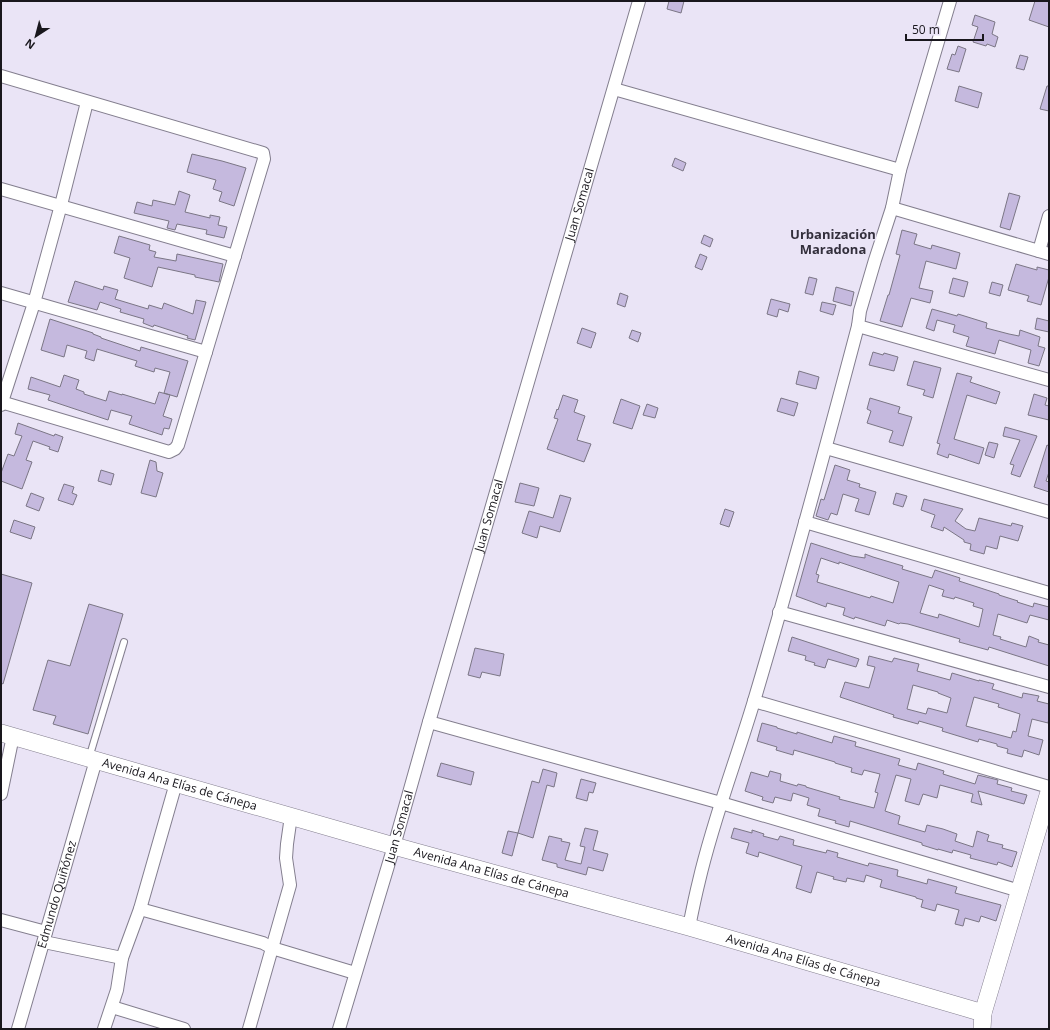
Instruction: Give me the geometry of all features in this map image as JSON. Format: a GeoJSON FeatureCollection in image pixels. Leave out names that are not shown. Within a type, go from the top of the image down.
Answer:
{"type":"FeatureCollection","features":[{"type":"Feature","properties":{"kind":"main road","name":"Avenida Ana Elías de Cánepa"},"geometry":{"type":"LineString","coordinates":[[7,735],[394,846],[689,927],[982,1021]]}},
{"type":"Feature","properties":{"kind":"main road"},"geometry":{"type":"LineString","coordinates":[[982,1021],[1049,793]]}},
{"type":"Feature","properties":{"kind":"street","name":"Juan Somacal"},"geometry":{"type":"LineString","coordinates":[[339,1029],[394,846],[639,1]]}},
{"type":"Feature","properties":{"kind":"street"},"geometry":{"type":"LineString","coordinates":[[689,927],[699,880],[721,803],[754,701],[826,448],[858,326],[860,311],[892,208],[900,170],[950,1]]}},
{"type":"Feature","properties":{"kind":"street"},"geometry":{"type":"LineString","coordinates":[[1,76],[263,153],[264,160],[178,444],[175,449],[169,452],[1,403],[34,303],[87,102]]}},
{"type":"Feature","properties":{"kind":"street"},"geometry":{"type":"LineString","coordinates":[[614,89],[900,170]]}},
{"type":"Feature","properties":{"kind":"street"},"geometry":{"type":"LineString","coordinates":[[1,189],[235,256]]}},
{"type":"Feature","properties":{"kind":"street"},"geometry":{"type":"LineString","coordinates":[[892,208],[1044,252],[1049,216]]}},
{"type":"Feature","properties":{"kind":"street"},"geometry":{"type":"LineString","coordinates":[[1,293],[206,352]]}},
{"type":"Feature","properties":{"kind":"street"},"geometry":{"type":"LineString","coordinates":[[858,326],[1049,380]]}},
{"type":"Feature","properties":{"kind":"street"},"geometry":{"type":"LineString","coordinates":[[826,448],[1049,512]]}},
{"type":"Feature","properties":{"kind":"street"},"geometry":{"type":"LineString","coordinates":[[805,522],[1049,593]]}},
{"type":"Feature","properties":{"kind":"street"},"geometry":{"type":"LineString","coordinates":[[779,612],[1049,687]]}},
{"type":"Feature","properties":{"kind":"street"},"geometry":{"type":"LineString","coordinates":[[754,701],[1049,793]]}},
{"type":"Feature","properties":{"kind":"street"},"geometry":{"type":"LineString","coordinates":[[429,722],[721,803],[1020,891]]}},
{"type":"Feature","properties":{"kind":"street"},"geometry":{"type":"LineString","coordinates":[[1,794],[7,735]]}},
{"type":"Feature","properties":{"kind":"street","name":"Edmundo Quiñónez"},"geometry":{"type":"LineString","coordinates":[[18,1029],[45,937],[92,759]]}},
{"type":"Feature","properties":{"kind":"street"},"geometry":{"type":"LineString","coordinates":[[104,1029],[117,990],[122,958],[140,909],[176,783]]}},
{"type":"Feature","properties":{"kind":"street"},"geometry":{"type":"LineString","coordinates":[[250,1029],[290,885],[286,858],[291,816]]}},
{"type":"Feature","properties":{"kind":"street"},"geometry":{"type":"LineString","coordinates":[[140,909],[263,943],[272,948],[355,973]]}},
{"type":"Feature","properties":{"kind":"street"},"geometry":{"type":"LineString","coordinates":[[1,920],[45,937],[122,958]]}},
{"type":"Feature","properties":{"kind":"street"},"geometry":{"type":"LineString","coordinates":[[112,1007],[184,1029]]}},
{"type":"Feature","properties":{"kind":"lane"},"geometry":{"type":"LineString","coordinates":[[92,759],[124,642]]}},
{"type":"Feature","properties":{"kind":"building"},"geometry":{"type":"Polygon","coordinates":[[[669,1],[684,1],[681,13],[667,9],[669,1]]]}},
{"type":"Feature","properties":{"kind":"building"},"geometry":{"type":"Polygon","coordinates":[[[1035,1],[1049,1],[1049,27],[1029,20],[1035,1]]]}},
{"type":"Feature","properties":{"kind":"building"},"geometry":{"type":"Polygon","coordinates":[[[975,15],[995,22],[992,34],[998,37],[995,47],[973,42],[978,27],[972,25],[975,15]]]}},
{"type":"Feature","properties":{"kind":"building"},"geometry":{"type":"Polygon","coordinates":[[[958,46],[966,49],[959,72],[947,69],[952,54],[955,55],[958,46]]]}},
{"type":"Feature","properties":{"kind":"building"},"geometry":{"type":"Polygon","coordinates":[[[1020,55],[1028,57],[1024,70],[1016,68],[1020,55]]]}},
{"type":"Feature","properties":{"kind":"building"},"geometry":{"type":"Polygon","coordinates":[[[959,86],[982,93],[978,108],[955,101],[959,86]]]}},
{"type":"Feature","properties":{"kind":"building"},"geometry":{"type":"Polygon","coordinates":[[[1047,86],[1049,86],[1049,111],[1040,109],[1047,86]]]}},
{"type":"Feature","properties":{"kind":"building"},"geometry":{"type":"Polygon","coordinates":[[[192,154],[246,168],[234,206],[219,201],[222,192],[213,189],[216,180],[187,172],[192,154]]]}},
{"type":"Feature","properties":{"kind":"building"},"geometry":{"type":"Polygon","coordinates":[[[675,158],[686,163],[683,171],[672,166],[675,158]]]}},
{"type":"Feature","properties":{"kind":"building"},"geometry":{"type":"Polygon","coordinates":[[[179,191],[190,195],[185,212],[210,218],[210,215],[220,217],[218,225],[227,227],[224,238],[206,234],[207,230],[177,224],[175,230],[167,228],[169,221],[134,213],[137,202],[152,206],[153,200],[175,205],[179,191]]]}},
{"type":"Feature","properties":{"kind":"building"},"geometry":{"type":"Polygon","coordinates":[[[1009,193],[1020,196],[1010,230],[1000,227],[1009,193]]]}},
{"type":"Feature","properties":{"kind":"building"},"geometry":{"type":"Polygon","coordinates":[[[902,230],[917,234],[914,244],[931,249],[932,245],[960,253],[956,269],[926,261],[919,288],[933,291],[930,303],[911,298],[902,327],[880,321],[900,255],[896,254],[902,230]]]}},
{"type":"Feature","properties":{"kind":"building"},"geometry":{"type":"Polygon","coordinates":[[[704,235],[713,239],[710,247],[701,243],[704,235]]]}},
{"type":"Feature","properties":{"kind":"building"},"geometry":{"type":"Polygon","coordinates":[[[119,236],[150,245],[149,250],[156,252],[154,257],[176,261],[177,254],[223,264],[219,282],[158,267],[152,287],[124,278],[130,258],[114,253],[119,236]]]}},
{"type":"Feature","properties":{"kind":"building"},"geometry":{"type":"Polygon","coordinates":[[[700,254],[707,257],[702,270],[695,267],[700,254]]]}},
{"type":"Feature","properties":{"kind":"building"},"geometry":{"type":"Polygon","coordinates":[[[1016,264],[1037,270],[1037,267],[1049,270],[1049,277],[1041,305],[1027,301],[1029,296],[1008,290],[1016,264]]]}},
{"type":"Feature","properties":{"kind":"building"},"geometry":{"type":"Polygon","coordinates":[[[809,277],[817,279],[813,295],[805,293],[809,277]]]}},
{"type":"Feature","properties":{"kind":"building"},"geometry":{"type":"Polygon","coordinates":[[[953,278],[968,282],[964,297],[949,293],[953,278]]]}},
{"type":"Feature","properties":{"kind":"building"},"geometry":{"type":"Polygon","coordinates":[[[75,281],[103,290],[104,286],[118,290],[115,299],[148,309],[149,305],[162,309],[164,303],[193,314],[196,300],[206,302],[195,340],[187,338],[188,336],[143,323],[144,319],[120,312],[121,309],[100,302],[97,310],[68,302],[75,281]]]}},
{"type":"Feature","properties":{"kind":"building"},"geometry":{"type":"Polygon","coordinates":[[[992,282],[1003,285],[1000,296],[989,293],[992,282]]]}},
{"type":"Feature","properties":{"kind":"building"},"geometry":{"type":"Polygon","coordinates":[[[836,287],[854,292],[851,306],[833,301],[836,287]]]}},
{"type":"Feature","properties":{"kind":"building"},"geometry":{"type":"Polygon","coordinates":[[[620,293],[628,296],[625,307],[617,304],[620,293]]]}},
{"type":"Feature","properties":{"kind":"building"},"geometry":{"type":"Polygon","coordinates":[[[771,299],[790,304],[788,312],[779,309],[777,317],[767,314],[771,299]]]}},
{"type":"Feature","properties":{"kind":"building"},"geometry":{"type":"Polygon","coordinates":[[[822,302],[836,305],[833,315],[820,311],[822,302]]]}},
{"type":"Feature","properties":{"kind":"building"},"geometry":{"type":"Polygon","coordinates":[[[932,309],[957,316],[958,314],[987,323],[986,328],[1009,334],[1019,336],[1020,330],[1040,337],[1038,346],[1045,348],[1039,366],[1028,363],[1031,350],[999,340],[995,354],[966,346],[969,337],[953,332],[955,325],[937,320],[934,331],[926,328],[932,309]]]}},
{"type":"Feature","properties":{"kind":"building"},"geometry":{"type":"Polygon","coordinates":[[[1037,318],[1049,321],[1049,332],[1035,329],[1037,318]]]}},
{"type":"Feature","properties":{"kind":"building"},"geometry":{"type":"Polygon","coordinates":[[[50,319],[93,333],[101,338],[140,351],[141,347],[188,361],[177,397],[164,393],[170,372],[155,368],[154,372],[135,366],[137,361],[97,349],[94,361],[85,358],[87,351],[67,345],[64,357],[41,350],[50,319]]]}},
{"type":"Feature","properties":{"kind":"building"},"geometry":{"type":"Polygon","coordinates":[[[582,328],[596,333],[591,348],[577,343],[582,328]]]}},
{"type":"Feature","properties":{"kind":"building"},"geometry":{"type":"Polygon","coordinates":[[[632,330],[641,333],[638,342],[629,338],[632,330]]]}},
{"type":"Feature","properties":{"kind":"building"},"geometry":{"type":"Polygon","coordinates":[[[873,352],[898,357],[894,371],[869,365],[873,352]]]}},
{"type":"Feature","properties":{"kind":"building"},"geometry":{"type":"Polygon","coordinates":[[[914,361],[941,368],[933,398],[923,395],[925,390],[907,385],[914,361]]]}},
{"type":"Feature","properties":{"kind":"building"},"geometry":{"type":"Polygon","coordinates":[[[799,371],[819,377],[816,389],[796,384],[799,371]]]}},
{"type":"Feature","properties":{"kind":"building"},"geometry":{"type":"Polygon","coordinates":[[[957,373],[972,377],[970,382],[1000,392],[996,404],[967,395],[954,439],[984,448],[979,464],[949,454],[948,458],[937,454],[940,444],[937,443],[957,373]]]}},
{"type":"Feature","properties":{"kind":"building"},"geometry":{"type":"Polygon","coordinates":[[[64,375],[79,380],[76,389],[84,392],[84,394],[106,401],[109,391],[155,404],[159,392],[170,395],[163,416],[172,419],[169,429],[164,428],[162,435],[129,424],[132,416],[111,410],[108,420],[48,400],[50,395],[28,389],[31,377],[60,387],[64,375]]]}},
{"type":"Feature","properties":{"kind":"building"},"geometry":{"type":"Polygon","coordinates":[[[1034,394],[1047,398],[1045,405],[1049,406],[1049,420],[1028,415],[1034,394]]]}},
{"type":"Feature","properties":{"kind":"building"},"geometry":{"type":"Polygon","coordinates":[[[563,395],[578,400],[574,412],[585,416],[577,440],[591,444],[584,462],[547,449],[558,419],[554,418],[563,395]]]}},
{"type":"Feature","properties":{"kind":"building"},"geometry":{"type":"Polygon","coordinates":[[[781,398],[798,403],[794,416],[777,411],[781,398]]]}},
{"type":"Feature","properties":{"kind":"building"},"geometry":{"type":"Polygon","coordinates":[[[870,398],[900,407],[898,413],[912,417],[903,446],[889,442],[893,431],[867,423],[871,411],[867,409],[870,398]]]}},
{"type":"Feature","properties":{"kind":"building"},"geometry":{"type":"Polygon","coordinates":[[[621,399],[640,406],[632,429],[613,423],[621,399]]]}},
{"type":"Feature","properties":{"kind":"building"},"geometry":{"type":"Polygon","coordinates":[[[647,404],[658,408],[655,418],[643,415],[647,404]]]}},
{"type":"Feature","properties":{"kind":"building"},"geometry":{"type":"Polygon","coordinates":[[[18,423],[54,436],[55,434],[63,437],[58,452],[49,449],[50,447],[33,441],[26,460],[32,462],[22,489],[1,481],[1,473],[8,454],[14,456],[22,436],[15,434],[18,423]]]}},
{"type":"Feature","properties":{"kind":"building"},"geometry":{"type":"Polygon","coordinates":[[[1005,427],[1037,436],[1020,477],[1011,474],[1014,465],[1010,464],[1020,440],[1003,436],[1005,427]]]}},
{"type":"Feature","properties":{"kind":"building"},"geometry":{"type":"Polygon","coordinates":[[[989,442],[998,444],[994,458],[985,455],[989,442]]]}},
{"type":"Feature","properties":{"kind":"building"},"geometry":{"type":"Polygon","coordinates":[[[1047,445],[1049,446],[1049,472],[1046,481],[1049,482],[1049,492],[1034,487],[1047,445]]]}},
{"type":"Feature","properties":{"kind":"building"},"geometry":{"type":"Polygon","coordinates":[[[150,460],[156,462],[157,471],[163,473],[156,497],[141,493],[150,460]]]}},
{"type":"Feature","properties":{"kind":"building"},"geometry":{"type":"Polygon","coordinates":[[[835,465],[850,470],[847,480],[860,484],[859,487],[876,492],[869,515],[855,511],[859,499],[843,494],[837,515],[831,513],[828,520],[816,516],[821,499],[824,500],[835,465]]]}},
{"type":"Feature","properties":{"kind":"building"},"geometry":{"type":"Polygon","coordinates":[[[101,470],[114,474],[111,485],[98,481],[101,470]]]}},
{"type":"Feature","properties":{"kind":"building"},"geometry":{"type":"Polygon","coordinates":[[[520,483],[539,488],[534,506],[515,502],[520,483]]]}},
{"type":"Feature","properties":{"kind":"building"},"geometry":{"type":"Polygon","coordinates":[[[64,484],[74,487],[72,493],[77,495],[73,505],[58,500],[64,484]]]}},
{"type":"Feature","properties":{"kind":"building"},"geometry":{"type":"Polygon","coordinates":[[[31,493],[44,498],[39,511],[26,506],[31,493]]]}},
{"type":"Feature","properties":{"kind":"building"},"geometry":{"type":"Polygon","coordinates":[[[896,493],[907,496],[903,507],[893,504],[896,493]]]}},
{"type":"Feature","properties":{"kind":"building"},"geometry":{"type":"Polygon","coordinates":[[[560,495],[571,498],[560,532],[540,526],[537,538],[522,533],[529,511],[553,518],[560,495]]]}},
{"type":"Feature","properties":{"kind":"building"},"geometry":{"type":"Polygon","coordinates":[[[924,499],[963,509],[955,521],[966,529],[975,531],[979,518],[1011,526],[1012,523],[1023,526],[1018,541],[1000,536],[997,549],[986,546],[984,554],[970,550],[971,544],[964,542],[964,540],[944,527],[943,531],[931,527],[935,515],[921,510],[924,499]]]}},
{"type":"Feature","properties":{"kind":"building"},"geometry":{"type":"Polygon","coordinates":[[[725,509],[734,512],[729,527],[720,524],[725,509]]]}},
{"type":"Feature","properties":{"kind":"building"},"geometry":{"type":"Polygon","coordinates":[[[14,520],[35,527],[31,539],[10,532],[14,520]]]}},
{"type":"Feature","properties":{"kind":"building"},"geometry":{"type":"Polygon","coordinates":[[[811,543],[852,556],[865,558],[865,554],[903,566],[902,569],[932,578],[935,570],[960,578],[959,581],[1018,601],[1017,602],[1033,607],[1034,603],[1049,607],[1049,620],[1030,615],[1027,623],[998,614],[993,635],[1001,637],[1000,639],[1026,647],[1029,636],[1039,640],[1038,642],[1049,645],[1049,666],[989,647],[988,650],[959,642],[960,639],[908,624],[899,624],[887,620],[885,626],[855,617],[854,619],[843,615],[845,608],[827,603],[826,607],[796,596],[811,543]],[[821,558],[816,574],[819,575],[817,582],[870,598],[871,596],[893,603],[899,582],[839,562],[839,564],[821,558]],[[929,585],[920,613],[938,618],[939,614],[979,627],[983,609],[973,606],[974,603],[955,597],[954,599],[942,596],[944,590],[929,585]]]}},
{"type":"Feature","properties":{"kind":"building"},"geometry":{"type":"Polygon","coordinates":[[[1,574],[32,583],[3,684],[1,683],[1,574]]]}},
{"type":"Feature","properties":{"kind":"building"},"geometry":{"type":"Polygon","coordinates":[[[89,604],[123,614],[88,734],[53,724],[56,716],[33,710],[48,660],[70,666],[89,604]]]}},
{"type":"Feature","properties":{"kind":"building"},"geometry":{"type":"Polygon","coordinates":[[[792,637],[859,659],[856,667],[828,659],[825,668],[814,665],[815,663],[805,660],[806,656],[788,651],[792,637]]]}},
{"type":"Feature","properties":{"kind":"building"},"geometry":{"type":"Polygon","coordinates":[[[475,648],[504,654],[500,676],[482,672],[480,678],[468,675],[475,648]]]}},
{"type":"Feature","properties":{"kind":"building"},"geometry":{"type":"Polygon","coordinates":[[[869,656],[892,662],[894,658],[919,664],[917,671],[950,680],[952,673],[994,684],[992,689],[1022,698],[1023,693],[1039,696],[1037,701],[1049,704],[1048,723],[1032,719],[1028,736],[1043,740],[1039,755],[1024,750],[1022,757],[1007,753],[1008,749],[997,746],[997,744],[979,739],[978,742],[942,731],[943,728],[919,721],[918,724],[893,717],[894,715],[840,697],[845,682],[869,688],[875,667],[867,665],[869,656]],[[913,685],[907,709],[926,714],[928,708],[947,713],[951,698],[938,692],[913,685]],[[974,697],[966,726],[1011,738],[1013,731],[1016,732],[1020,714],[998,707],[999,704],[974,697]]]}},
{"type":"Feature","properties":{"kind":"building"},"geometry":{"type":"Polygon","coordinates":[[[762,723],[832,743],[834,736],[856,742],[855,746],[900,759],[898,765],[916,770],[918,763],[944,771],[943,774],[975,784],[978,775],[998,780],[997,784],[1012,788],[1011,791],[1027,795],[1024,804],[978,791],[982,805],[971,802],[973,794],[940,785],[937,798],[923,794],[919,805],[905,801],[911,779],[896,775],[885,811],[900,816],[898,824],[925,832],[927,825],[943,829],[957,834],[955,841],[973,847],[977,831],[989,835],[987,841],[1003,845],[1002,848],[1017,852],[1012,867],[998,862],[997,865],[970,858],[971,855],[953,850],[952,853],[938,850],[922,845],[922,843],[850,821],[849,827],[835,823],[836,821],[818,816],[820,809],[807,805],[809,798],[793,793],[791,801],[775,797],[773,803],[762,800],[763,797],[745,791],[751,772],[768,777],[770,771],[781,774],[780,781],[797,786],[798,784],[806,786],[840,797],[839,799],[874,808],[878,793],[875,792],[880,774],[864,770],[862,775],[851,772],[852,768],[835,762],[794,750],[793,755],[776,750],[777,747],[757,741],[762,723]]]}},
{"type":"Feature","properties":{"kind":"building"},"geometry":{"type":"Polygon","coordinates":[[[441,763],[474,772],[471,785],[437,776],[441,763]]]}},
{"type":"Feature","properties":{"kind":"building"},"geometry":{"type":"Polygon","coordinates":[[[543,769],[557,773],[554,787],[547,785],[533,838],[518,833],[532,781],[539,783],[543,769]]]}},
{"type":"Feature","properties":{"kind":"building"},"geometry":{"type":"Polygon","coordinates":[[[581,779],[596,783],[593,793],[589,792],[587,801],[576,798],[581,779]]]}},
{"type":"Feature","properties":{"kind":"building"},"geometry":{"type":"Polygon","coordinates":[[[585,828],[598,831],[593,850],[608,854],[603,871],[588,867],[586,875],[557,867],[557,864],[542,860],[549,836],[562,839],[561,841],[570,843],[565,860],[581,864],[585,847],[580,846],[585,828]]]}},
{"type":"Feature","properties":{"kind":"building"},"geometry":{"type":"Polygon","coordinates":[[[734,828],[752,833],[752,830],[764,834],[763,836],[778,840],[780,836],[794,840],[793,845],[826,853],[827,850],[838,853],[837,857],[868,866],[869,863],[898,870],[897,876],[927,884],[928,879],[957,887],[955,893],[1001,905],[996,921],[981,916],[979,922],[965,918],[963,926],[955,924],[959,910],[937,904],[935,911],[921,907],[923,900],[880,887],[882,880],[866,875],[864,882],[847,878],[846,882],[833,879],[834,877],[817,872],[811,893],[796,888],[802,866],[759,852],[758,857],[746,853],[749,843],[731,838],[734,828]]]}},
{"type":"Feature","properties":{"kind":"building"},"geometry":{"type":"Polygon","coordinates":[[[508,831],[518,833],[512,856],[502,853],[508,831]]]}},
{"type":"Feature","properties":{"kind":"district","name":"Urbanización Maradona"},"geometry":{"type":"Point","coordinates":[833,242]}}]}
